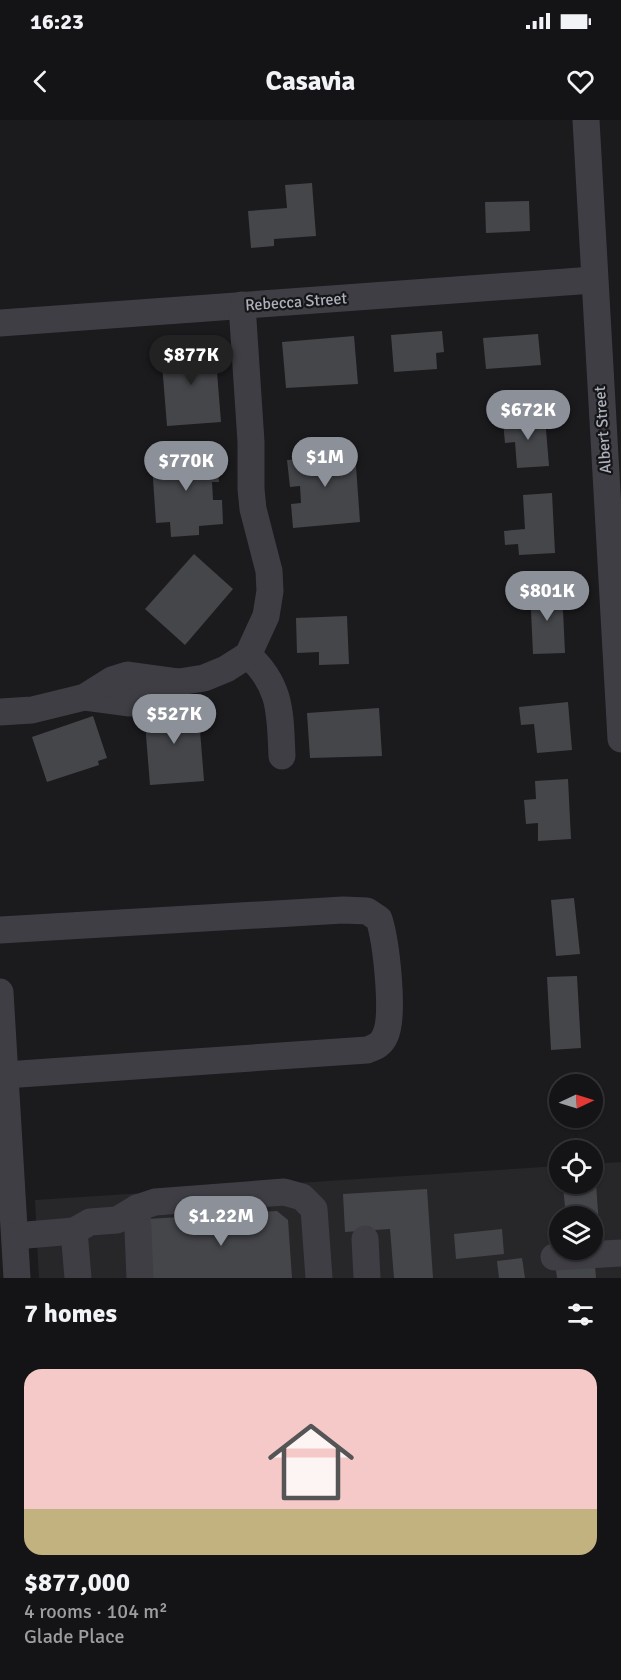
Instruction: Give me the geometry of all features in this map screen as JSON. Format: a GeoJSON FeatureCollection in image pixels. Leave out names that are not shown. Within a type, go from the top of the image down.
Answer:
{"type":"FeatureCollection","features":[{"type":"Feature","properties":{"kind":"street","name":"Albert Street"},"geometry":{"type":"LineString","coordinates":[[585,120],[621,739]]}},
{"type":"Feature","properties":{"kind":"street","name":"Rebecca Street"},"geometry":{"type":"LineString","coordinates":[[0,323],[593,280]]}},
{"type":"Feature","properties":{"kind":"street"},"geometry":{"type":"LineString","coordinates":[[0,712],[32,710],[85,697],[130,703],[179,682],[204,678],[248,655],[267,616],[270,591],[269,571],[251,489],[251,442],[242,305]]}},
{"type":"Feature","properties":{"kind":"street"},"geometry":{"type":"LineString","coordinates":[[248,655],[271,680],[277,697],[282,756]]}},
{"type":"Feature","properties":{"kind":"street"},"geometry":{"type":"LineString","coordinates":[[0,930],[331,910],[367,910],[379,919],[384,936],[389,1017],[386,1034],[380,1045],[367,1050],[5,1075]]}},
{"type":"Feature","properties":{"kind":"street"},"geometry":{"type":"LineString","coordinates":[[0,992],[17,1278]]}},
{"type":"Feature","properties":{"kind":"street"},"geometry":{"type":"LineString","coordinates":[[15,1236],[74,1230],[90,1222],[117,1220],[137,1208],[155,1202],[284,1192],[302,1197],[314,1209],[319,1278]]}},
{"type":"Feature","properties":{"kind":"street"},"geometry":{"type":"LineString","coordinates":[[137,1208],[140,1278]]}},
{"type":"Feature","properties":{"kind":"street"},"geometry":{"type":"LineString","coordinates":[[74,1230],[78,1278]]}},
{"type":"Feature","properties":{"kind":"street"},"geometry":{"type":"LineString","coordinates":[[365,1239],[367,1278]]}},
{"type":"Feature","properties":{"kind":"street"},"geometry":{"type":"LineString","coordinates":[[603,1254],[621,1253]]}},
{"type":"Feature","properties":{"kind":"shaded area"},"geometry":{"type":"Polygon","coordinates":[[[621,1162],[621,1278],[39,1278],[35,1200],[549,1167],[549,1194],[603,1194],[603,1163],[621,1162]]]}},
{"type":"Feature","properties":{"kind":"building"},"geometry":{"type":"Polygon","coordinates":[[[312,183],[316,236],[274,239],[274,246],[251,248],[248,211],[287,208],[285,185],[312,183]]]}},
{"type":"Feature","properties":{"kind":"building"},"geometry":{"type":"Polygon","coordinates":[[[529,201],[530,231],[486,233],[485,202],[529,201]]]}},
{"type":"Feature","properties":{"kind":"building"},"geometry":{"type":"Polygon","coordinates":[[[442,331],[444,352],[436,353],[437,369],[394,372],[391,335],[442,331]]]}},
{"type":"Feature","properties":{"kind":"building"},"geometry":{"type":"Polygon","coordinates":[[[538,334],[541,365],[486,369],[483,338],[538,334]]]}},
{"type":"Feature","properties":{"kind":"building"},"geometry":{"type":"Polygon","coordinates":[[[354,336],[358,384],[286,388],[282,342],[354,336]]]}},
{"type":"Feature","properties":{"kind":"building"},"geometry":{"type":"Polygon","coordinates":[[[215,347],[221,422],[167,426],[161,351],[215,347]]]}},
{"type":"Feature","properties":{"kind":"building"},"geometry":{"type":"Polygon","coordinates":[[[545,417],[549,466],[517,468],[515,442],[505,443],[503,421],[545,417]]]}},
{"type":"Feature","properties":{"kind":"building"},"geometry":{"type":"Polygon","coordinates":[[[342,444],[343,453],[355,452],[360,522],[293,528],[291,504],[301,503],[300,486],[290,487],[287,460],[313,458],[311,447],[342,444]]]}},
{"type":"Feature","properties":{"kind":"building"},"geometry":{"type":"Polygon","coordinates":[[[193,447],[194,458],[217,457],[219,482],[212,482],[213,500],[222,500],[223,524],[199,526],[199,535],[171,537],[170,522],[156,523],[152,464],[165,463],[164,448],[193,447]]]}},
{"type":"Feature","properties":{"kind":"building"},"geometry":{"type":"Polygon","coordinates":[[[552,493],[555,553],[519,555],[518,544],[505,545],[504,531],[525,529],[523,495],[552,493]]]}},
{"type":"Feature","properties":{"kind":"building"},"geometry":{"type":"Polygon","coordinates":[[[194,554],[233,589],[185,645],[145,609],[194,554]]]}},
{"type":"Feature","properties":{"kind":"building"},"geometry":{"type":"Polygon","coordinates":[[[562,589],[565,653],[533,654],[530,590],[562,589]]]}},
{"type":"Feature","properties":{"kind":"building"},"geometry":{"type":"Polygon","coordinates":[[[347,616],[349,664],[319,665],[319,652],[297,653],[296,618],[347,616]]]}},
{"type":"Feature","properties":{"kind":"building"},"geometry":{"type":"Polygon","coordinates":[[[568,702],[572,750],[537,753],[534,724],[521,725],[519,707],[568,702]]]}},
{"type":"Feature","properties":{"kind":"building"},"geometry":{"type":"Polygon","coordinates":[[[198,705],[204,781],[150,785],[144,710],[198,705]]]}},
{"type":"Feature","properties":{"kind":"building"},"geometry":{"type":"Polygon","coordinates":[[[379,708],[382,756],[310,758],[307,713],[379,708]]]}},
{"type":"Feature","properties":{"kind":"building"},"geometry":{"type":"Polygon","coordinates":[[[93,716],[107,758],[98,761],[99,765],[47,782],[32,737],[93,716]]]}},
{"type":"Feature","properties":{"kind":"building"},"geometry":{"type":"Polygon","coordinates":[[[568,779],[571,839],[538,841],[538,823],[526,824],[524,800],[536,799],[535,781],[568,779]]]}},
{"type":"Feature","properties":{"kind":"building"},"geometry":{"type":"Polygon","coordinates":[[[574,898],[580,954],[556,956],[551,900],[574,898]]]}},
{"type":"Feature","properties":{"kind":"building"},"geometry":{"type":"Polygon","coordinates":[[[577,976],[581,1048],[551,1050],[547,977],[577,976]]]}},
{"type":"Feature","properties":{"kind":"building"},"geometry":{"type":"Polygon","coordinates":[[[427,1189],[433,1278],[394,1278],[390,1229],[345,1232],[343,1194],[427,1189]]]}},
{"type":"Feature","properties":{"kind":"building"},"geometry":{"type":"Polygon","coordinates":[[[564,1194],[597,1194],[598,1206],[565,1206],[564,1194]]]}},
{"type":"Feature","properties":{"kind":"building"},"geometry":{"type":"Polygon","coordinates":[[[277,1211],[288,1220],[292,1278],[151,1278],[148,1219],[277,1211]]]}},
{"type":"Feature","properties":{"kind":"building"},"geometry":{"type":"Polygon","coordinates":[[[502,1229],[504,1254],[456,1259],[454,1234],[502,1229]]]}},
{"type":"Feature","properties":{"kind":"building"},"geometry":{"type":"Polygon","coordinates":[[[522,1258],[525,1278],[499,1278],[497,1261],[522,1258]]]}},
{"type":"Feature","properties":{"kind":"building"},"geometry":{"type":"Polygon","coordinates":[[[595,1266],[596,1278],[557,1278],[556,1270],[595,1266]]]}}]}
